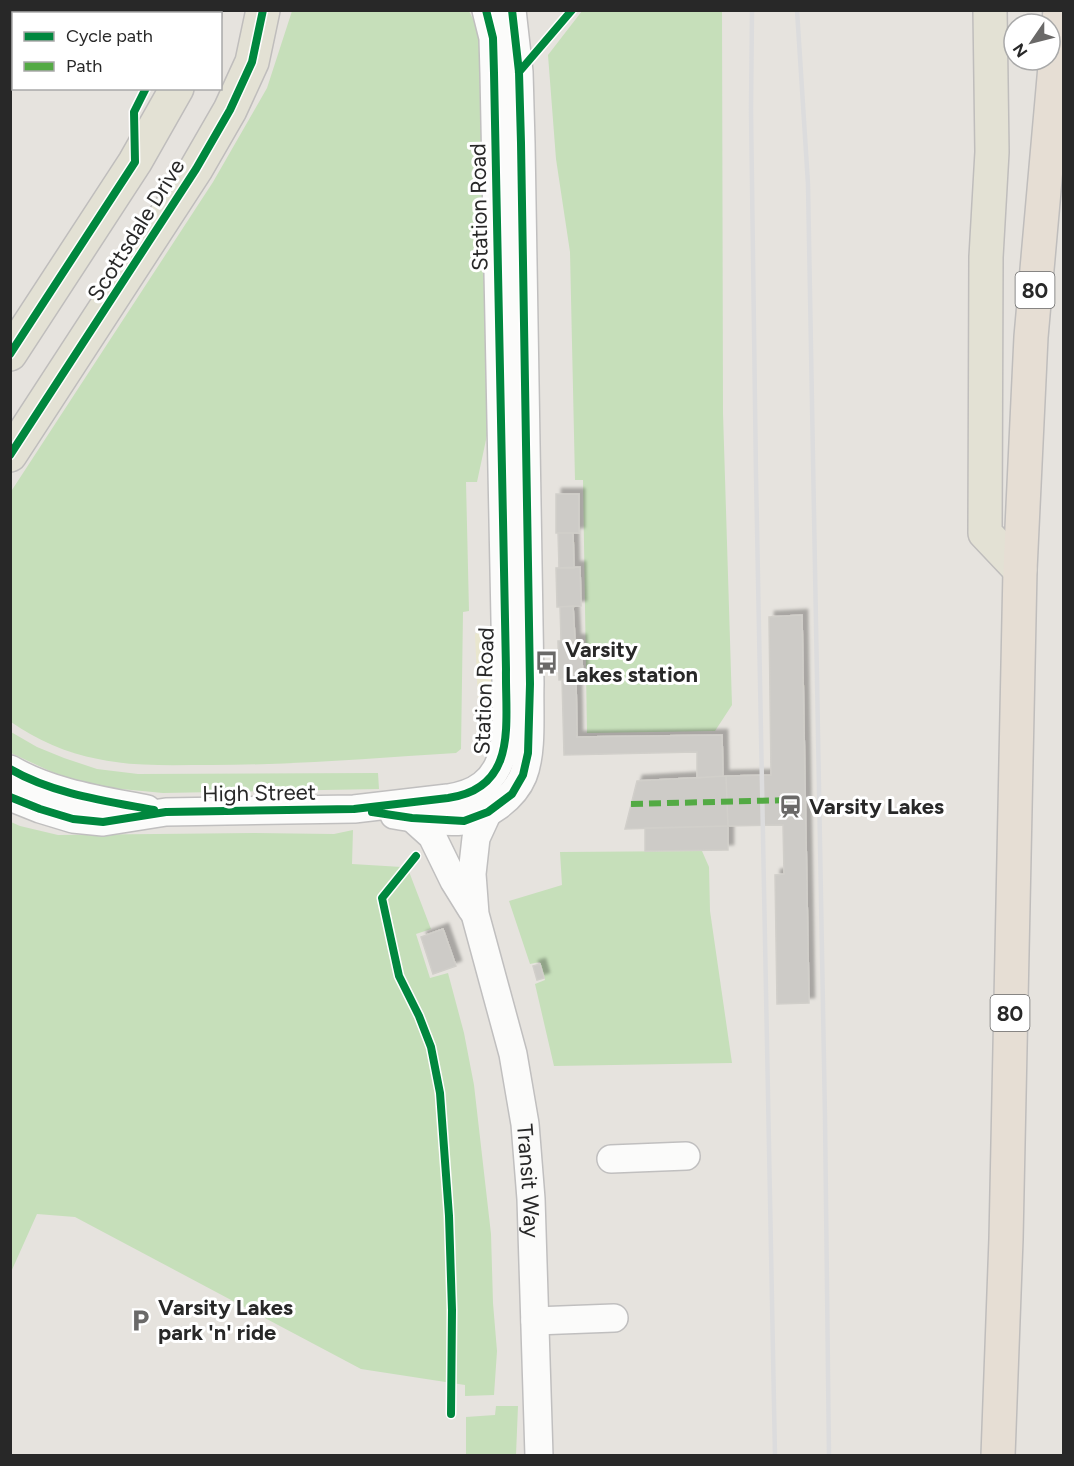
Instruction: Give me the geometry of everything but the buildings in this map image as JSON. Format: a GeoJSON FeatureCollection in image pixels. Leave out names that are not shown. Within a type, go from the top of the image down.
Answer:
{"type":"FeatureCollection","features":[{"type":"Feature","properties":{"kind":"highway","name":"80"},"geometry":{"type":"LineString","coordinates":[[998,1455],[1006,1227],[1020,570],[1031,337],[1060,10]]}},
{"type":"Feature","properties":{"kind":"main road","name":"Scottsdale Drive"},"geometry":{"type":"LineString","coordinates":[[10,454],[196,169],[252,62],[263,10]]}},
{"type":"Feature","properties":{"kind":"main road"},"geometry":{"type":"LineString","coordinates":[[990,10],[992,152],[986,257],[985,533],[1020,570]]}},
{"type":"Feature","properties":{"kind":"main road","name":"Scottsdale Drive"},"geometry":{"type":"LineString","coordinates":[[10,354],[135,162],[176,90]]}},
{"type":"Feature","properties":{"kind":"street","name":"Station Road"},"geometry":{"type":"LineString","coordinates":[[354,809],[462,796],[477,790],[496,773],[504,750],[506,657],[494,73],[493,38],[486,10]]}},
{"type":"Feature","properties":{"kind":"street","name":"Station Road"},"geometry":{"type":"LineString","coordinates":[[354,809],[412,818],[464,821],[488,812],[512,794],[523,775],[528,753],[521,143],[519,72],[512,10]]}},
{"type":"Feature","properties":{"kind":"street","name":"High Street"},"geometry":{"type":"LineString","coordinates":[[10,769],[77,794],[166,812]]}},
{"type":"Feature","properties":{"kind":"street","name":"High Street"},"geometry":{"type":"LineString","coordinates":[[10,796],[40,809],[73,819],[103,822],[166,812],[354,809]]}},
{"type":"Feature","properties":{"kind":"street","name":"Transit Way"},"geometry":{"type":"LineString","coordinates":[[488,812],[476,838],[472,874],[475,914],[513,1054],[525,1124],[531,1199],[539,1455]]}},
{"type":"Feature","properties":{"kind":"street","name":"Transit Way"},"geometry":{"type":"LineString","coordinates":[[412,818],[432,836],[454,881],[475,914]]}},
{"type":"Feature","properties":{"kind":"street"},"geometry":{"type":"LineString","coordinates":[[610,1159],[686,1156]]}},
{"type":"Feature","properties":{"kind":"street"},"geometry":{"type":"LineString","coordinates":[[535,1321],[614,1318]]}},
{"type":"Feature","properties":{"kind":"green space"},"geometry":{"type":"Polygon","coordinates":[[[292,11],[469,11],[477,27],[481,47],[490,421],[477,482],[466,482],[469,611],[463,612],[461,749],[456,753],[242,765],[112,762],[75,753],[31,735],[11,722],[10,493],[213,182],[267,88],[292,11]]]}},
{"type":"Feature","properties":{"kind":"green space"},"geometry":{"type":"Polygon","coordinates":[[[582,11],[722,11],[723,413],[732,705],[715,731],[587,733],[583,480],[575,480],[570,252],[556,159],[548,55],[582,11]]]}},
{"type":"Feature","properties":{"kind":"green space"},"geometry":{"type":"Polygon","coordinates":[[[11,732],[37,747],[97,769],[138,774],[378,773],[379,789],[163,793],[111,788],[67,779],[11,753],[11,732]]]}},
{"type":"Feature","properties":{"kind":"green space"},"geometry":{"type":"Polygon","coordinates":[[[11,822],[58,835],[334,834],[353,830],[352,864],[408,869],[431,929],[416,934],[430,978],[448,973],[464,1033],[474,1085],[491,1234],[497,1351],[494,1395],[465,1396],[465,1385],[361,1369],[75,1217],[37,1214],[11,1272],[11,822]]]}},
{"type":"Feature","properties":{"kind":"green space"},"geometry":{"type":"Polygon","coordinates":[[[702,851],[709,867],[710,911],[732,1063],[554,1066],[535,984],[545,980],[540,962],[530,964],[509,901],[562,885],[560,852],[702,851]]]}},
{"type":"Feature","properties":{"kind":"green space"},"geometry":{"type":"Polygon","coordinates":[[[496,1406],[518,1406],[516,1455],[466,1455],[466,1417],[495,1415],[496,1406]]]}},
{"type":"Feature","properties":{"kind":"sand"},"geometry":{"type":"Polygon","coordinates":[[[483,629],[493,676],[493,701],[478,701],[475,634],[483,629]]]}},
{"type":"Feature","properties":{"kind":"railway"},"geometry":{"type":"LineString","coordinates":[[752,10],[751,111],[756,475],[775,1456]]}},
{"type":"Feature","properties":{"kind":"railway"},"geometry":{"type":"LineString","coordinates":[[797,10],[808,184],[829,1456]]}},
{"type":"Feature","properties":{"kind":"marked path"},"geometry":{"type":"LineString","coordinates":[[631,804],[791,800]]}},
{"type":"Feature","properties":{"kind":"cycle path"},"geometry":{"type":"LineString","coordinates":[[10,455],[196,169],[230,110],[252,62],[263,10]]}},
{"type":"Feature","properties":{"kind":"cycle path"},"geometry":{"type":"LineString","coordinates":[[10,797],[73,819],[103,822],[166,812],[354,809],[448,798],[471,792],[487,781],[497,767],[506,731],[506,669],[493,38],[486,10]]}},
{"type":"Feature","properties":{"kind":"cycle path"},"geometry":{"type":"LineString","coordinates":[[372,812],[412,818],[464,821],[488,812],[512,794],[523,775],[528,753],[530,684],[521,143],[519,72],[512,10]]}},
{"type":"Feature","properties":{"kind":"cycle path"},"geometry":{"type":"LineString","coordinates":[[519,72],[572,10]]}},
{"type":"Feature","properties":{"kind":"cycle path"},"geometry":{"type":"LineString","coordinates":[[10,354],[135,162],[134,112],[145,90]]}},
{"type":"Feature","properties":{"kind":"cycle path"},"geometry":{"type":"LineString","coordinates":[[10,769],[62,791],[154,810]]}},
{"type":"Feature","properties":{"kind":"cycle path"},"geometry":{"type":"LineString","coordinates":[[416,856],[382,898],[399,976],[431,1047],[440,1093],[449,1216],[452,1310],[451,1414]]}},
{"type":"Feature","properties":{"kind":"place","name":"Varsity Lakes station"},"geometry":{"type":"Point","coordinates":[547,662]}},
{"type":"Feature","properties":{"kind":"place","name":"Varsity Lakes"},"geometry":{"type":"Point","coordinates":[791,806]}},
{"type":"Feature","properties":{"kind":"place","name":"Varsity Lakes park 'n' ride"},"geometry":{"type":"Point","coordinates":[140,1320]}}]}
